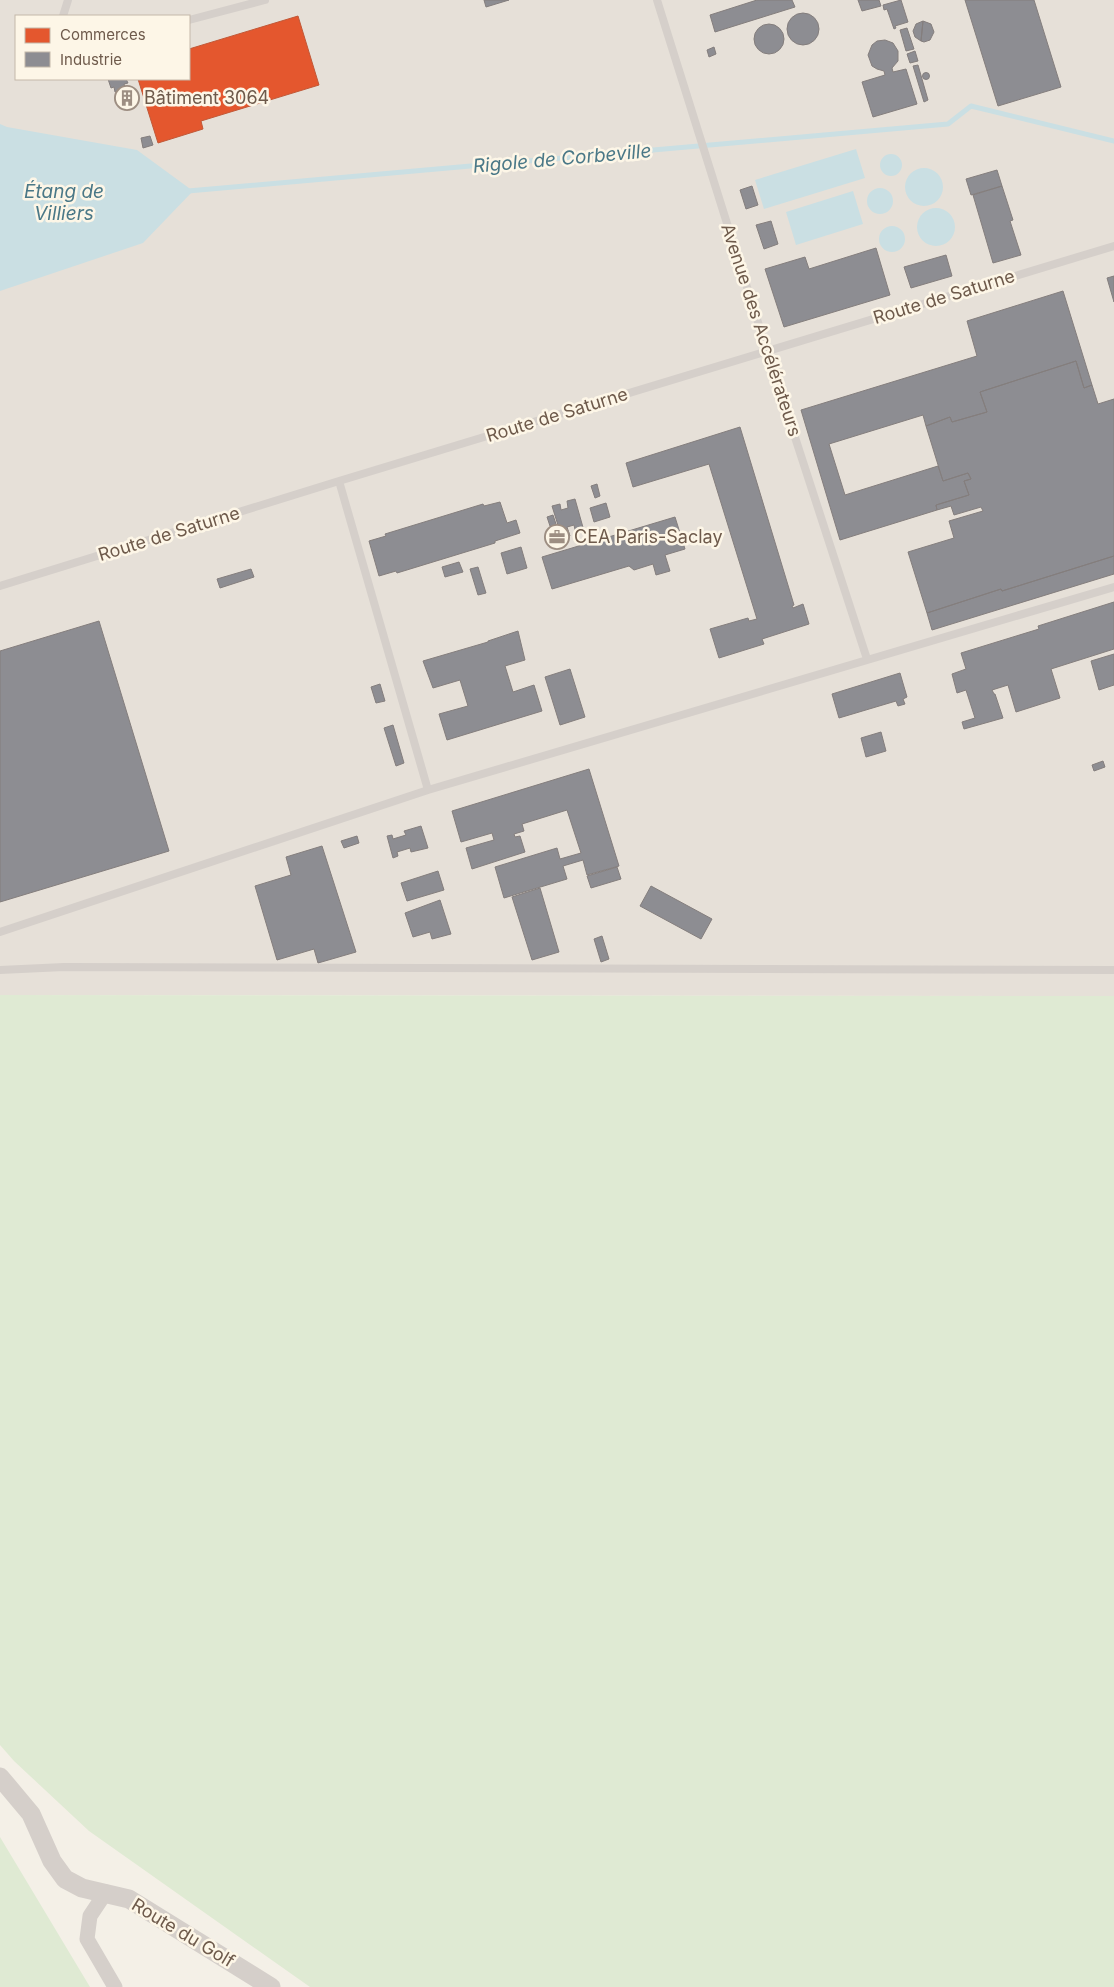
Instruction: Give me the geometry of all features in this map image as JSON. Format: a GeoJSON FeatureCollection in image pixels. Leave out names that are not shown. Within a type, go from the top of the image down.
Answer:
{"type":"FeatureCollection","features":[{"type":"Feature","properties":{"kind":"street","name":"Route du Golf"},"geometry":{"type":"LineString","coordinates":[[0,1777],[31,1814],[52,1861],[65,1879],[82,1888],[106,1892],[129,1899],[271,1987]]}},
{"type":"Feature","properties":{"kind":"street"},"geometry":{"type":"LineString","coordinates":[[106,1892],[90,1916],[87,1939],[115,1987]]}},
{"type":"Feature","properties":{"kind":"lane"},"geometry":{"type":"LineString","coordinates":[[63,15],[68,0]]}},
{"type":"Feature","properties":{"kind":"lane"},"geometry":{"type":"LineString","coordinates":[[190,20],[265,0]]}},
{"type":"Feature","properties":{"kind":"lane","name":"Avenue des Accélérateurs"},"geometry":{"type":"LineString","coordinates":[[657,0],[767,351],[867,659]]}},
{"type":"Feature","properties":{"kind":"lane","name":"Route de Saturne"},"geometry":{"type":"LineString","coordinates":[[0,586],[338,481],[1114,246]]}},
{"type":"Feature","properties":{"kind":"lane"},"geometry":{"type":"LineString","coordinates":[[338,481],[428,790]]}},
{"type":"Feature","properties":{"kind":"lane"},"geometry":{"type":"LineString","coordinates":[[0,932],[428,790],[1114,586]]}},
{"type":"Feature","properties":{"kind":"lane"},"geometry":{"type":"LineString","coordinates":[[0,970],[64,967],[1114,970]]}},
{"type":"Feature","properties":{"kind":"shaded area","name":"CEA Paris-Saclay"},"geometry":{"type":"Polygon","coordinates":[[[0,0],[1114,0],[1114,996],[0,995],[0,0]]]}},
{"type":"Feature","properties":{"kind":"green space"},"geometry":{"type":"Polygon","coordinates":[[[0,995],[1114,996],[1114,1987],[310,1987],[89,1831],[14,1761],[0,1745],[0,995]]]}},
{"type":"Feature","properties":{"kind":"green space"},"geometry":{"type":"Polygon","coordinates":[[[0,1837],[90,1987],[0,1987],[0,1837]]]}},
{"type":"Feature","properties":{"kind":"water","name":"Étang de Villiers"},"geometry":{"type":"Polygon","coordinates":[[[0,124],[7,127],[137,150],[193,191],[143,243],[0,291],[0,124]]]}},
{"type":"Feature","properties":{"kind":"water"},"geometry":{"type":"Polygon","coordinates":[[[856,149],[865,178],[764,209],[755,180],[856,149]]]}},
{"type":"Feature","properties":{"kind":"water"},"geometry":{"type":"Polygon","coordinates":[[[891,154],[901,161],[902,165],[895,175],[891,176],[881,169],[880,165],[887,155],[891,154]]]}},
{"type":"Feature","properties":{"kind":"water"},"geometry":{"type":"Polygon","coordinates":[[[924,168],[937,174],[943,187],[937,200],[924,206],[911,200],[905,187],[911,174],[924,168]]]}},
{"type":"Feature","properties":{"kind":"water"},"geometry":{"type":"Polygon","coordinates":[[[880,188],[889,192],[893,201],[889,210],[880,214],[871,210],[867,201],[871,192],[880,188]]]}},
{"type":"Feature","properties":{"kind":"water"},"geometry":{"type":"Polygon","coordinates":[[[853,191],[863,224],[796,245],[786,212],[853,191]]]}},
{"type":"Feature","properties":{"kind":"water"},"geometry":{"type":"Polygon","coordinates":[[[936,208],[949,214],[955,227],[949,240],[936,246],[923,240],[917,227],[923,214],[936,208]]]}},
{"type":"Feature","properties":{"kind":"water"},"geometry":{"type":"Polygon","coordinates":[[[892,226],[901,230],[905,239],[901,248],[892,252],[883,248],[879,239],[883,230],[892,226]]]}},
{"type":"Feature","properties":{"kind":"building: Commerces"},"geometry":{"type":"Polygon","coordinates":[[[298,16],[319,85],[201,121],[203,129],[158,143],[138,80],[190,80],[190,49],[298,16]]]}},
{"type":"Feature","properties":{"kind":"building: Industrie"},"geometry":{"type":"Polygon","coordinates":[[[484,0],[509,0],[486,7],[484,0]]]}},
{"type":"Feature","properties":{"kind":"building: Industrie"},"geometry":{"type":"Polygon","coordinates":[[[757,0],[792,0],[795,7],[715,32],[710,15],[757,0]]]}},
{"type":"Feature","properties":{"kind":"building: Industrie"},"geometry":{"type":"Polygon","coordinates":[[[858,0],[879,0],[881,6],[862,11],[858,0]]]}},
{"type":"Feature","properties":{"kind":"building: Industrie"},"geometry":{"type":"Polygon","coordinates":[[[901,0],[908,22],[895,26],[896,28],[894,29],[887,9],[884,10],[883,5],[901,0]]]}},
{"type":"Feature","properties":{"kind":"building: Industrie"},"geometry":{"type":"Polygon","coordinates":[[[965,0],[1034,0],[1061,87],[998,106],[965,0]]]}},
{"type":"Feature","properties":{"kind":"building: Industrie"},"geometry":{"type":"Polygon","coordinates":[[[803,13],[814,18],[819,29],[814,40],[803,45],[792,40],[787,29],[792,18],[803,13]]]}},
{"type":"Feature","properties":{"kind":"building: Industrie"},"geometry":{"type":"Polygon","coordinates":[[[923,21],[931,24],[934,32],[930,40],[924,42],[921,41],[923,21]]]}},
{"type":"Feature","properties":{"kind":"building: Industrie"},"geometry":{"type":"Polygon","coordinates":[[[923,21],[921,41],[915,37],[913,31],[916,24],[923,21]]]}},
{"type":"Feature","properties":{"kind":"building: Industrie"},"geometry":{"type":"Polygon","coordinates":[[[769,24],[780,28],[784,39],[780,50],[769,54],[758,50],[754,39],[758,28],[769,24]]]}},
{"type":"Feature","properties":{"kind":"building: Industrie"},"geometry":{"type":"Polygon","coordinates":[[[907,28],[914,49],[906,51],[900,30],[907,28]]]}},
{"type":"Feature","properties":{"kind":"building: Industrie"},"geometry":{"type":"Polygon","coordinates":[[[885,40],[893,43],[898,51],[898,61],[892,68],[893,72],[906,69],[917,104],[873,117],[862,82],[885,75],[884,71],[872,66],[868,55],[872,45],[877,41],[885,40]]]}},
{"type":"Feature","properties":{"kind":"building: Industrie"},"geometry":{"type":"Polygon","coordinates":[[[714,47],[716,54],[709,57],[707,50],[714,47]]]}},
{"type":"Feature","properties":{"kind":"building: Industrie"},"geometry":{"type":"Polygon","coordinates":[[[915,51],[918,61],[910,63],[907,54],[915,51]]]}},
{"type":"Feature","properties":{"kind":"building: Industrie"},"geometry":{"type":"Polygon","coordinates":[[[918,65],[928,100],[924,102],[913,66],[918,65]]]}},
{"type":"Feature","properties":{"kind":"building: Industrie"},"geometry":{"type":"Polygon","coordinates":[[[926,72],[930,76],[926,80],[922,76],[926,72]]]}},
{"type":"Feature","properties":{"kind":"building: Industrie","name":"Bâtiment 3064"},"geometry":{"type":"Polygon","coordinates":[[[108,80],[126,80],[128,83],[124,84],[131,106],[129,107],[130,109],[127,110],[123,90],[115,92],[114,87],[111,88],[108,80]]]}},
{"type":"Feature","properties":{"kind":"building: Industrie"},"geometry":{"type":"Polygon","coordinates":[[[150,136],[153,145],[143,148],[141,138],[150,136]]]}},
{"type":"Feature","properties":{"kind":"building: Industrie"},"geometry":{"type":"Polygon","coordinates":[[[997,170],[1002,186],[971,195],[966,179],[997,170]]]}},
{"type":"Feature","properties":{"kind":"building: Industrie"},"geometry":{"type":"Polygon","coordinates":[[[752,186],[758,205],[746,209],[740,190],[752,186]]]}},
{"type":"Feature","properties":{"kind":"building: Industrie"},"geometry":{"type":"Polygon","coordinates":[[[1002,186],[1013,220],[1010,221],[1021,255],[993,263],[973,195],[1002,186]]]}},
{"type":"Feature","properties":{"kind":"building: Industrie"},"geometry":{"type":"Polygon","coordinates":[[[771,221],[778,244],[764,249],[756,225],[771,221]]]}},
{"type":"Feature","properties":{"kind":"building: Industrie"},"geometry":{"type":"Polygon","coordinates":[[[876,248],[890,295],[784,327],[765,269],[805,257],[809,269],[876,248]]]}},
{"type":"Feature","properties":{"kind":"building: Industrie"},"geometry":{"type":"Polygon","coordinates":[[[946,255],[952,276],[911,288],[904,267],[946,255]]]}},
{"type":"Feature","properties":{"kind":"building: Industrie"},"geometry":{"type":"Polygon","coordinates":[[[1114,276],[1114,302],[1107,278],[1114,276]]]}},
{"type":"Feature","properties":{"kind":"building: Industrie"},"geometry":{"type":"Polygon","coordinates":[[[1063,291],[1092,385],[1084,388],[1076,361],[980,392],[987,412],[952,422],[950,417],[926,426],[923,415],[829,444],[845,495],[938,466],[943,481],[968,473],[971,479],[964,481],[969,495],[936,505],[937,510],[840,540],[801,410],[977,356],[967,321],[1063,291]]]}},
{"type":"Feature","properties":{"kind":"building: Industrie"},"geometry":{"type":"Polygon","coordinates":[[[1076,361],[1084,388],[1092,385],[1098,404],[1114,399],[1114,556],[927,613],[908,552],[954,538],[949,521],[983,511],[981,507],[954,515],[951,506],[937,510],[936,505],[969,495],[964,481],[971,479],[968,473],[943,481],[926,426],[950,417],[952,422],[987,412],[980,392],[1076,361]]]}},
{"type":"Feature","properties":{"kind":"building: Industrie"},"geometry":{"type":"Polygon","coordinates":[[[740,427],[794,605],[792,606],[793,608],[803,604],[809,624],[762,639],[764,644],[719,658],[710,629],[748,618],[749,621],[757,619],[709,464],[633,487],[626,463],[740,427]]]}},
{"type":"Feature","properties":{"kind":"building: Industrie"},"geometry":{"type":"Polygon","coordinates":[[[597,484],[600,496],[595,498],[591,486],[597,484]]]}},
{"type":"Feature","properties":{"kind":"building: Industrie"},"geometry":{"type":"Polygon","coordinates":[[[575,499],[584,531],[576,534],[574,525],[567,527],[570,536],[562,538],[552,506],[560,504],[561,510],[568,508],[567,501],[575,499]]]}},
{"type":"Feature","properties":{"kind":"building: Industrie"},"geometry":{"type":"Polygon","coordinates":[[[500,502],[507,523],[516,520],[520,533],[495,541],[495,543],[397,573],[396,571],[379,576],[369,541],[386,536],[385,534],[483,504],[484,506],[500,502]]]}},
{"type":"Feature","properties":{"kind":"building: Industrie"},"geometry":{"type":"Polygon","coordinates":[[[606,503],[610,517],[594,522],[590,508],[606,503]]]}},
{"type":"Feature","properties":{"kind":"building: Industrie"},"geometry":{"type":"Polygon","coordinates":[[[553,515],[558,530],[552,532],[547,517],[553,515]]]}},
{"type":"Feature","properties":{"kind":"building: Industrie"},"geometry":{"type":"Polygon","coordinates":[[[675,517],[685,549],[665,555],[670,571],[656,575],[653,564],[634,570],[629,566],[552,589],[542,557],[675,517]]]}},
{"type":"Feature","properties":{"kind":"building: Industrie"},"geometry":{"type":"Polygon","coordinates":[[[551,534],[553,540],[547,542],[545,536],[551,534]]]}},
{"type":"Feature","properties":{"kind":"building: Industrie"},"geometry":{"type":"Polygon","coordinates":[[[521,547],[527,568],[507,574],[501,553],[521,547]]]}},
{"type":"Feature","properties":{"kind":"building: Industrie"},"geometry":{"type":"Polygon","coordinates":[[[1114,556],[1114,574],[932,630],[927,613],[1114,556]]]}},
{"type":"Feature","properties":{"kind":"building: Industrie"},"geometry":{"type":"Polygon","coordinates":[[[459,562],[463,572],[445,577],[442,567],[459,562]]]}},
{"type":"Feature","properties":{"kind":"building: Industrie"},"geometry":{"type":"Polygon","coordinates":[[[478,567],[486,593],[478,595],[470,569],[478,567]]]}},
{"type":"Feature","properties":{"kind":"building: Industrie"},"geometry":{"type":"Polygon","coordinates":[[[251,569],[254,577],[220,588],[217,579],[251,569]]]}},
{"type":"Feature","properties":{"kind":"building: Industrie"},"geometry":{"type":"Polygon","coordinates":[[[1114,602],[1114,649],[1051,669],[1060,698],[1016,712],[1008,685],[992,690],[1003,718],[964,729],[962,722],[975,718],[966,690],[957,693],[952,674],[966,669],[961,653],[1039,629],[1038,626],[1114,602]]]}},
{"type":"Feature","properties":{"kind":"building: Industrie"},"geometry":{"type":"Polygon","coordinates":[[[99,621],[169,851],[0,902],[0,651],[99,621]]]}},
{"type":"Feature","properties":{"kind":"building: Industrie"},"geometry":{"type":"Polygon","coordinates":[[[518,631],[525,660],[505,666],[513,692],[534,685],[542,711],[447,740],[439,714],[468,706],[460,680],[433,688],[423,661],[518,631]]]}},
{"type":"Feature","properties":{"kind":"building: Industrie"},"geometry":{"type":"Polygon","coordinates":[[[1114,654],[1114,685],[1099,690],[1091,661],[1114,654]]]}},
{"type":"Feature","properties":{"kind":"building: Industrie"},"geometry":{"type":"Polygon","coordinates":[[[570,669],[585,717],[560,725],[545,677],[570,669]]]}},
{"type":"Feature","properties":{"kind":"building: Industrie"},"geometry":{"type":"Polygon","coordinates":[[[900,673],[907,697],[903,699],[905,704],[898,706],[896,701],[839,718],[832,694],[900,673]]]}},
{"type":"Feature","properties":{"kind":"building: Industrie"},"geometry":{"type":"Polygon","coordinates":[[[380,684],[385,701],[376,703],[371,687],[380,684]]]}},
{"type":"Feature","properties":{"kind":"building: Industrie"},"geometry":{"type":"Polygon","coordinates":[[[393,725],[404,763],[396,766],[384,728],[393,725]]]}},
{"type":"Feature","properties":{"kind":"building: Industrie"},"geometry":{"type":"Polygon","coordinates":[[[881,732],[886,751],[866,757],[861,738],[881,732]]]}},
{"type":"Feature","properties":{"kind":"building: Industrie"},"geometry":{"type":"Polygon","coordinates":[[[1103,761],[1105,767],[1094,771],[1092,765],[1103,761]]]}},
{"type":"Feature","properties":{"kind":"building: Industrie"},"geometry":{"type":"Polygon","coordinates":[[[589,769],[619,866],[587,875],[583,860],[563,866],[567,879],[504,898],[495,867],[557,848],[560,859],[581,853],[567,810],[522,824],[524,831],[514,834],[515,837],[520,836],[525,852],[472,869],[466,848],[494,840],[492,833],[461,842],[452,811],[589,769]]]}},
{"type":"Feature","properties":{"kind":"building: Industrie"},"geometry":{"type":"Polygon","coordinates":[[[421,826],[428,848],[411,852],[410,848],[397,852],[398,856],[393,858],[387,836],[392,835],[393,839],[406,835],[404,831],[421,826]]]}},
{"type":"Feature","properties":{"kind":"building: Industrie"},"geometry":{"type":"Polygon","coordinates":[[[357,836],[359,843],[344,848],[341,841],[357,836]]]}},
{"type":"Feature","properties":{"kind":"building: Industrie"},"geometry":{"type":"Polygon","coordinates":[[[322,846],[356,952],[318,963],[314,949],[277,960],[255,886],[291,875],[286,857],[322,846]]]}},
{"type":"Feature","properties":{"kind":"building: Industrie"},"geometry":{"type":"Polygon","coordinates":[[[617,867],[621,879],[591,888],[587,876],[617,867]]]}},
{"type":"Feature","properties":{"kind":"building: Industrie"},"geometry":{"type":"Polygon","coordinates":[[[438,871],[444,890],[407,901],[401,883],[438,871]]]}},
{"type":"Feature","properties":{"kind":"building: Industrie"},"geometry":{"type":"Polygon","coordinates":[[[651,886],[712,919],[701,939],[640,906],[651,886]]]}},
{"type":"Feature","properties":{"kind":"building: Industrie"},"geometry":{"type":"Polygon","coordinates":[[[540,888],[559,952],[532,960],[512,897],[540,888]]]}},
{"type":"Feature","properties":{"kind":"building: Industrie"},"geometry":{"type":"Polygon","coordinates":[[[440,900],[451,934],[432,939],[430,932],[413,937],[405,913],[440,900]]]}},
{"type":"Feature","properties":{"kind":"building: Industrie"},"geometry":{"type":"Polygon","coordinates":[[[602,936],[609,959],[601,962],[594,939],[602,936]]]}},
{"type":"Feature","properties":{"kind":"waterway","name":"Rigole de Corbeville"},"geometry":{"type":"LineString","coordinates":[[188,191],[948,124],[971,106],[1114,141]]}},
{"type":"Feature","properties":{"kind":"place","name":"Bâtiment 3064"},"geometry":{"type":"Point","coordinates":[127,98]}},
{"type":"Feature","properties":{"kind":"place","name":"CEA Paris-Saclay"},"geometry":{"type":"Point","coordinates":[557,537]}}]}
